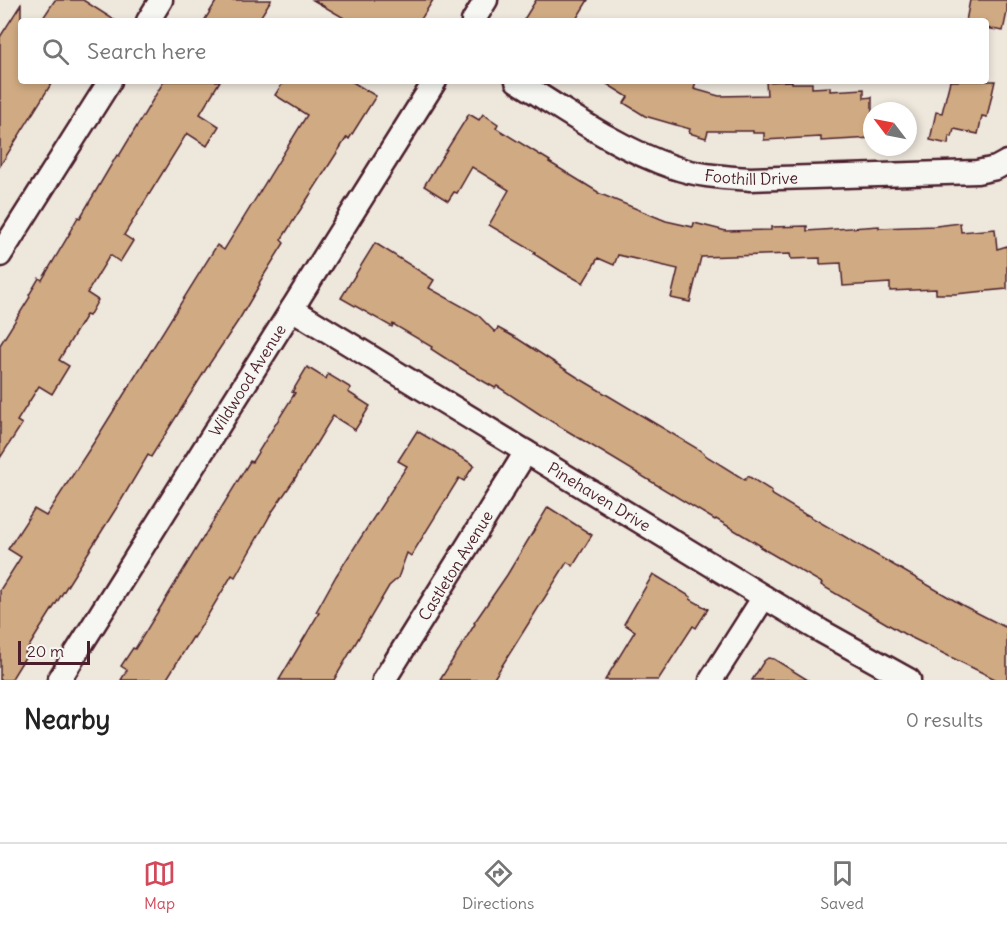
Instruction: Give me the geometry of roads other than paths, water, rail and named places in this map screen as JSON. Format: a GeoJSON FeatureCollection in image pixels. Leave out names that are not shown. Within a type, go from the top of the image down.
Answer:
{"type":"FeatureCollection","features":[{"type":"Feature","properties":{"kind":"street"},"geometry":{"type":"LineString","coordinates":[[150,18],[161,0]]}},
{"type":"Feature","properties":{"kind":"street"},"geometry":{"type":"LineString","coordinates":[[475,18],[486,0]]}},
{"type":"Feature","properties":{"kind":"street"},"geometry":{"type":"LineString","coordinates":[[0,255],[108,84]]}},
{"type":"Feature","properties":{"kind":"street","name":"Wildwood Avenue"},"geometry":{"type":"LineString","coordinates":[[59,680],[433,84]]}},
{"type":"Feature","properties":{"kind":"street","name":"Foothill Drive"},"geometry":{"type":"LineString","coordinates":[[522,84],[641,155],[675,168],[713,177],[750,179],[977,172],[996,168],[1007,162]]}},
{"type":"Feature","properties":{"kind":"street","name":"Pinehaven Drive"},"geometry":{"type":"LineString","coordinates":[[291,309],[830,637],[909,680]]}},
{"type":"Feature","properties":{"kind":"street","name":"Castleton Avenue"},"geometry":{"type":"LineString","coordinates":[[384,680],[526,452]]}},
{"type":"Feature","properties":{"kind":"street"},"geometry":{"type":"LineString","coordinates":[[711,680],[764,597]]}}]}
